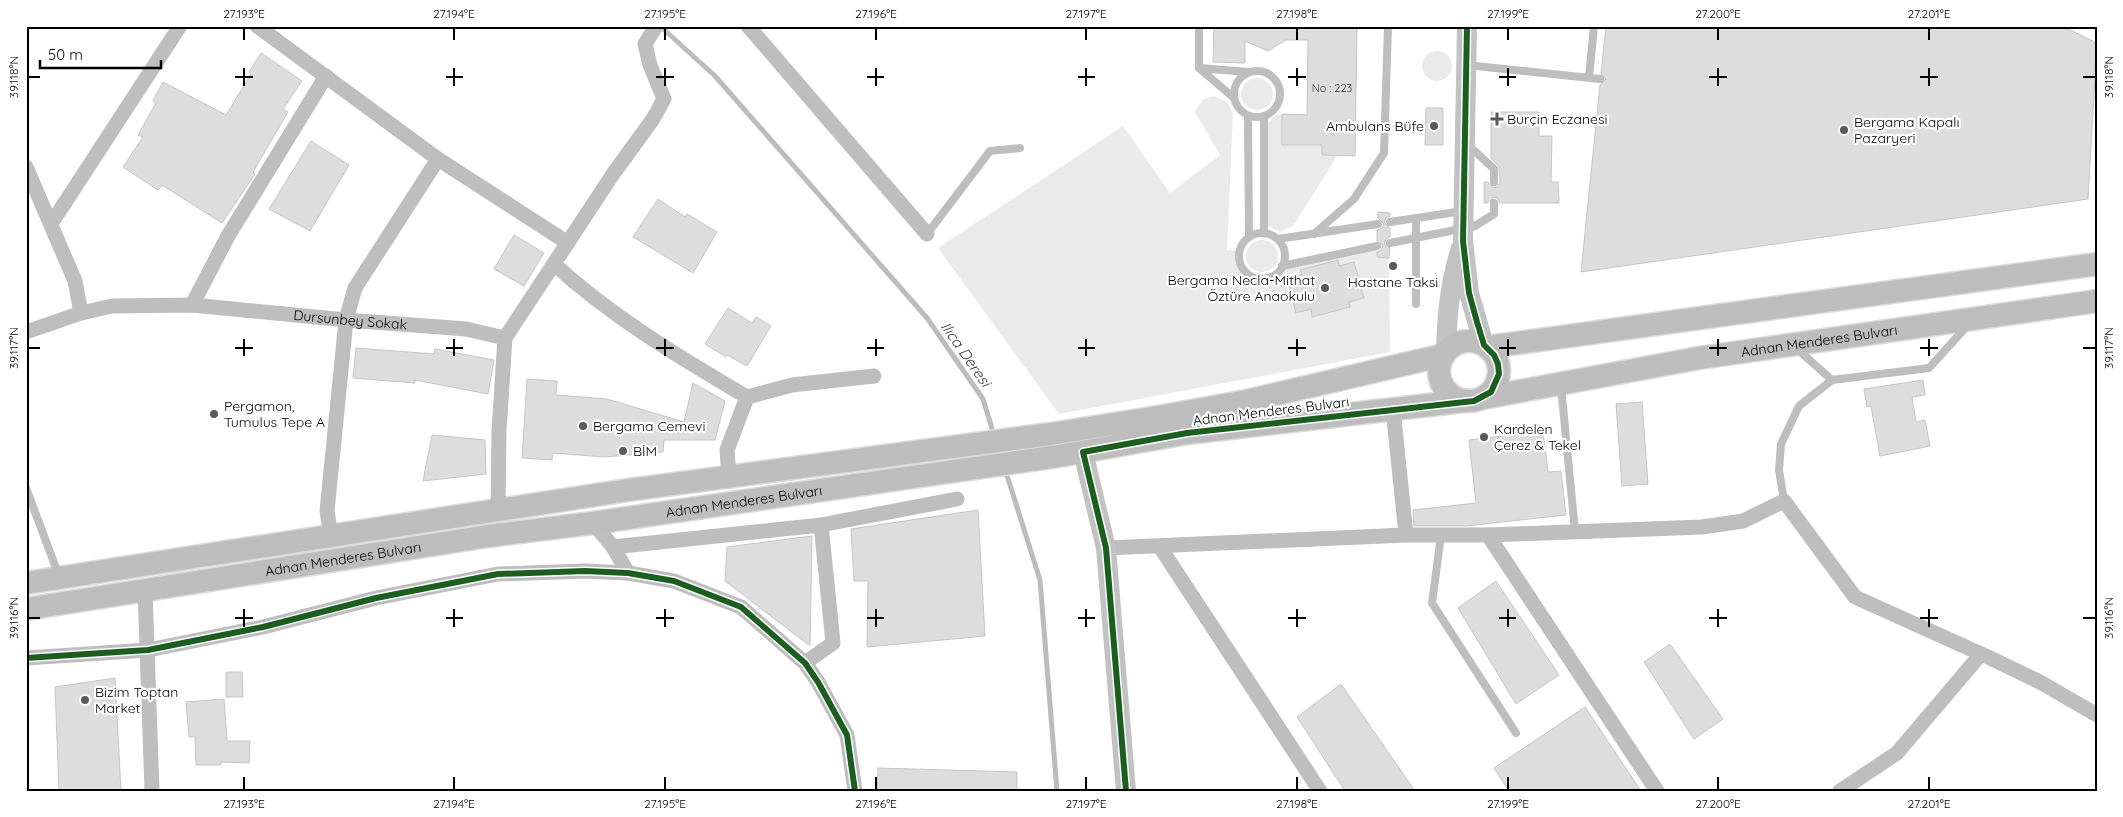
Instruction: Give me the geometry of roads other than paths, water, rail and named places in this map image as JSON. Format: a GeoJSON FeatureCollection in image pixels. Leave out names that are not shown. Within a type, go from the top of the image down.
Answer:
{"type":"FeatureCollection","features":[{"type":"Feature","properties":{"kind":"main road"},"geometry":{"type":"LineString","coordinates":[[1463,227],[1451,279],[1445,353],[1440,363],[1440,380],[1449,394],[1473,399],[1497,384],[1499,374],[1494,355],[1486,346],[1469,293],[1463,227],[1467,26]]}},
{"type":"Feature","properties":{"kind":"main road"},"geometry":{"type":"LineString","coordinates":[[1445,353],[1464,342],[1486,346],[2097,264]]}},
{"type":"Feature","properties":{"kind":"main road","name":"Adnan Menderes Bulvarı"},"geometry":{"type":"LineString","coordinates":[[26,609],[488,536],[593,523],[1059,456],[1187,433],[1473,399],[1699,358],[2097,301]]}},
{"type":"Feature","properties":{"kind":"main road","name":"Adnan Menderes Bulvarı"},"geometry":{"type":"LineString","coordinates":[[26,583],[498,510],[1051,434],[1247,401],[1445,353]]}},
{"type":"Feature","properties":{"kind":"main road"},"geometry":{"type":"LineString","coordinates":[[1083,452],[1106,548],[1126,791]]}},
{"type":"Feature","properties":{"kind":"street"},"geometry":{"type":"LineString","coordinates":[[51,224],[180,26]]}},
{"type":"Feature","properties":{"kind":"street"},"geometry":{"type":"LineString","coordinates":[[257,26],[438,159],[568,243]]}},
{"type":"Feature","properties":{"kind":"street"},"geometry":{"type":"LineString","coordinates":[[498,510],[499,431],[505,338],[613,174],[653,119],[664,99],[650,65],[645,44],[656,26]]}},
{"type":"Feature","properties":{"kind":"street"},"geometry":{"type":"LineString","coordinates":[[748,26],[928,234]]}},
{"type":"Feature","properties":{"kind":"street"},"geometry":{"type":"LineString","coordinates":[[192,305],[228,236],[326,76]]}},
{"type":"Feature","properties":{"kind":"street"},"geometry":{"type":"LineString","coordinates":[[331,536],[327,511],[346,320],[355,288],[438,159]]}},
{"type":"Feature","properties":{"kind":"street"},"geometry":{"type":"LineString","coordinates":[[26,166],[75,281],[81,313]]}},
{"type":"Feature","properties":{"kind":"street"},"geometry":{"type":"LineString","coordinates":[[554,264],[614,313],[677,356],[746,397],[792,385],[874,376]]}},
{"type":"Feature","properties":{"kind":"street","name":"Dursunbey Sokak"},"geometry":{"type":"LineString","coordinates":[[26,332],[81,313],[112,306],[192,305],[346,320],[466,329],[505,338]]}},
{"type":"Feature","properties":{"kind":"street"},"geometry":{"type":"LineString","coordinates":[[729,477],[726,450],[746,397]]}},
{"type":"Feature","properties":{"kind":"street"},"geometry":{"type":"LineString","coordinates":[[1392,409],[1406,535]]}},
{"type":"Feature","properties":{"kind":"street"},"geometry":{"type":"LineString","coordinates":[[613,547],[821,525],[957,499]]}},
{"type":"Feature","properties":{"kind":"street"},"geometry":{"type":"LineString","coordinates":[[1106,548],[1406,535],[1488,535],[1702,527],[1743,521],[1784,501],[1855,597],[2040,682],[2097,715]]}},
{"type":"Feature","properties":{"kind":"street"},"geometry":{"type":"LineString","coordinates":[[593,523],[613,547],[628,573]]}},
{"type":"Feature","properties":{"kind":"street"},"geometry":{"type":"LineString","coordinates":[[805,663],[833,643],[821,525]]}},
{"type":"Feature","properties":{"kind":"street"},"geometry":{"type":"LineString","coordinates":[[1488,535],[1657,791]]}},
{"type":"Feature","properties":{"kind":"street"},"geometry":{"type":"LineString","coordinates":[[1160,547],[1320,791]]}},
{"type":"Feature","properties":{"kind":"street"},"geometry":{"type":"LineString","coordinates":[[26,658],[148,650],[263,627],[376,598],[498,574],[585,571],[628,573],[674,581],[741,607],[805,663],[818,682],[847,735],[855,791]]}},
{"type":"Feature","properties":{"kind":"street"},"geometry":{"type":"LineString","coordinates":[[145,590],[152,791]]}},
{"type":"Feature","properties":{"kind":"street"},"geometry":{"type":"LineString","coordinates":[[1840,791],[1897,753],[1981,654]]}},
{"type":"Feature","properties":{"kind":"lane"},"geometry":{"type":"LineString","coordinates":[[1199,26],[1199,68],[1234,98],[1237,105],[1248,116],[1249,237],[1239,251],[1241,265],[1245,271],[1258,278],[1265,278],[1272,276],[1282,266],[1377,246]]}},
{"type":"Feature","properties":{"kind":"lane"},"geometry":{"type":"LineString","coordinates":[[1314,234],[1354,199],[1384,153],[1388,26]]}},
{"type":"Feature","properties":{"kind":"lane"},"geometry":{"type":"LineString","coordinates":[[1589,78],[1594,26]]}},
{"type":"Feature","properties":{"kind":"lane"},"geometry":{"type":"LineString","coordinates":[[1466,65],[1600,79]]}},
{"type":"Feature","properties":{"kind":"lane"},"geometry":{"type":"LineString","coordinates":[[1199,68],[1248,72],[1255,70],[1270,74],[1279,85],[1280,100],[1277,107],[1264,116],[1248,116]]}},
{"type":"Feature","properties":{"kind":"lane"},"geometry":{"type":"LineString","coordinates":[[1234,98],[1237,82],[1248,72]]}},
{"type":"Feature","properties":{"kind":"lane"},"geometry":{"type":"LineString","coordinates":[[1264,116],[1264,233]]}},
{"type":"Feature","properties":{"kind":"lane"},"geometry":{"type":"LineString","coordinates":[[1465,142],[1494,169],[1494,182]]}},
{"type":"Feature","properties":{"kind":"lane"},"geometry":{"type":"LineString","coordinates":[[928,234],[990,150],[1020,148]]}},
{"type":"Feature","properties":{"kind":"lane"},"geometry":{"type":"LineString","coordinates":[[1390,243],[1475,226],[1494,214],[1494,203]]}},
{"type":"Feature","properties":{"kind":"lane"},"geometry":{"type":"LineString","coordinates":[[1390,222],[1416,218],[1463,227]]}},
{"type":"Feature","properties":{"kind":"lane"},"geometry":{"type":"LineString","coordinates":[[1416,218],[1416,304]]}},
{"type":"Feature","properties":{"kind":"lane"},"geometry":{"type":"LineString","coordinates":[[1249,237],[1264,233],[1278,239],[1378,224]]}},
{"type":"Feature","properties":{"kind":"lane"},"geometry":{"type":"LineString","coordinates":[[1278,239],[1284,252],[1282,266]]}},
{"type":"Feature","properties":{"kind":"lane"},"geometry":{"type":"LineString","coordinates":[[1784,501],[1779,470],[1781,444],[1799,406],[1832,380],[1929,368],[1973,320]]}},
{"type":"Feature","properties":{"kind":"lane"},"geometry":{"type":"LineString","coordinates":[[1793,345],[1832,380]]}},
{"type":"Feature","properties":{"kind":"lane"},"geometry":{"type":"LineString","coordinates":[[1560,384],[1575,531]]}},
{"type":"Feature","properties":{"kind":"lane"},"geometry":{"type":"LineString","coordinates":[[26,488],[60,578]]}},
{"type":"Feature","properties":{"kind":"lane"},"geometry":{"type":"LineString","coordinates":[[1441,535],[1432,603],[1516,733]]}},
{"type":"Feature","properties":{"kind":"waterway","name":"Ilıca Deresi"},"geometry":{"type":"LineString","coordinates":[[660,26],[715,76],[927,318],[983,399],[994,435]]}},
{"type":"Feature","properties":{"kind":"waterway","name":"Ilıca Deresi"},"geometry":{"type":"LineString","coordinates":[[1005,469],[1040,580],[1057,791]]}},
{"type":"Feature","properties":{"kind":"place","name":"Burçin Eczanesi"},"geometry":{"type":"Point","coordinates":[1497,119]}},
{"type":"Feature","properties":{"kind":"place","name":"Ambulans Büfe"},"geometry":{"type":"Point","coordinates":[1434,126]}},
{"type":"Feature","properties":{"kind":"place","name":"Bergama Kapalı Pazaryeri"},"geometry":{"type":"Point","coordinates":[1844,130]}},
{"type":"Feature","properties":{"kind":"place","name":"Hastane Taksi"},"geometry":{"type":"Point","coordinates":[1393,266]}},
{"type":"Feature","properties":{"kind":"place","name":"Bergama Necla-Mithat Öztüre Anaokulu"},"geometry":{"type":"Point","coordinates":[1325,288]}},
{"type":"Feature","properties":{"kind":"place","name":"Pergamon, Tumulus Tepe A"},"geometry":{"type":"Point","coordinates":[214,414]}},
{"type":"Feature","properties":{"kind":"place","name":"Bergama Cemevi"},"geometry":{"type":"Point","coordinates":[583,426]}},
{"type":"Feature","properties":{"kind":"place","name":"Kardelen Çerez & Tekel"},"geometry":{"type":"Point","coordinates":[1484,437]}},
{"type":"Feature","properties":{"kind":"place","name":"BİM"},"geometry":{"type":"Point","coordinates":[623,451]}},
{"type":"Feature","properties":{"kind":"place","name":"Bizim Toptan Market"},"geometry":{"type":"Point","coordinates":[85,700]}}]}
